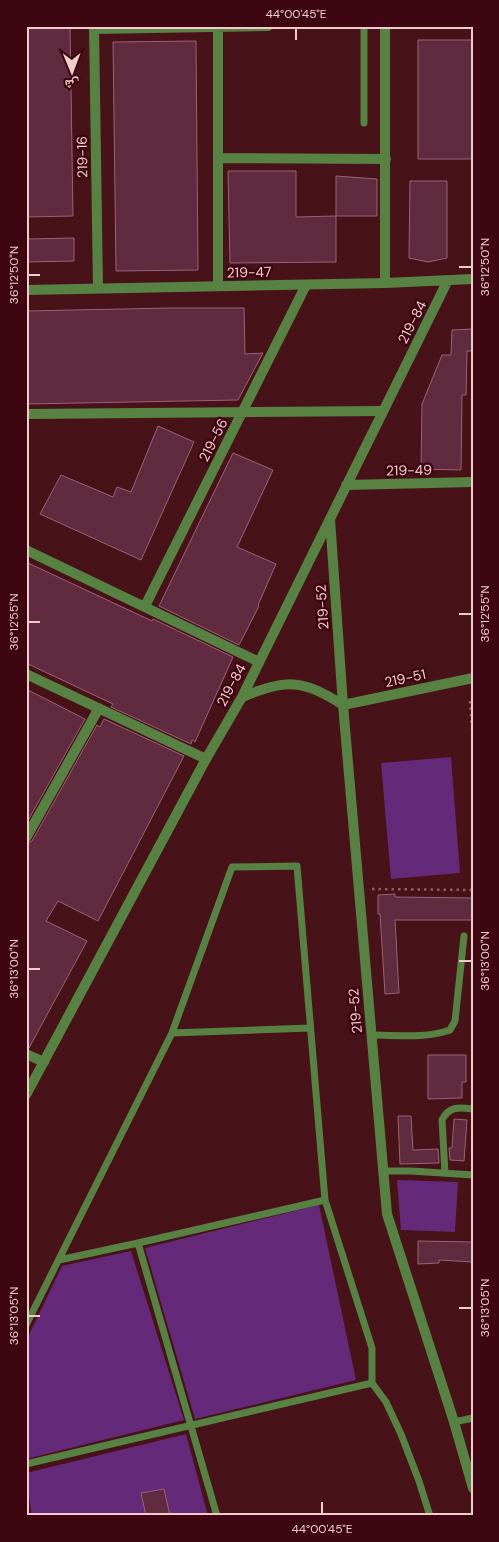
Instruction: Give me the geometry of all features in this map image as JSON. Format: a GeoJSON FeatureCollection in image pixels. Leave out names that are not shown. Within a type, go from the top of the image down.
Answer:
{"type":"FeatureCollection","features":[{"type":"Feature","properties":{"kind":"street"},"geometry":{"type":"LineString","coordinates":[[94,28],[268,26]]}},
{"type":"Feature","properties":{"kind":"street"},"geometry":{"type":"LineString","coordinates":[[385,26],[385,283]]}},
{"type":"Feature","properties":{"kind":"street"},"geometry":{"type":"LineString","coordinates":[[218,27],[218,286]]}},
{"type":"Feature","properties":{"kind":"street","name":"219-16"},"geometry":{"type":"LineString","coordinates":[[94,28],[98,288]]}},
{"type":"Feature","properties":{"kind":"street"},"geometry":{"type":"LineString","coordinates":[[218,158],[386,159]]}},
{"type":"Feature","properties":{"kind":"street","name":"219-47"},"geometry":{"type":"LineString","coordinates":[[26,290],[306,285],[473,279]]}},
{"type":"Feature","properties":{"kind":"street","name":"219-84"},"geometry":{"type":"LineString","coordinates":[[26,1095],[206,759],[242,696],[448,280]]}},
{"type":"Feature","properties":{"kind":"street","name":"219-56"},"geometry":{"type":"LineString","coordinates":[[144,606],[306,285]]}},
{"type":"Feature","properties":{"kind":"street"},"geometry":{"type":"LineString","coordinates":[[26,414],[383,411]]}},
{"type":"Feature","properties":{"kind":"street","name":"219-49"},"geometry":{"type":"LineString","coordinates":[[346,485],[473,482]]}},
{"type":"Feature","properties":{"kind":"street","name":"219-52"},"geometry":{"type":"LineString","coordinates":[[330,519],[343,706],[386,1214],[454,1422],[473,1488]]}},
{"type":"Feature","properties":{"kind":"street"},"geometry":{"type":"LineString","coordinates":[[26,550],[259,662]]}},
{"type":"Feature","properties":{"kind":"street"},"geometry":{"type":"LineString","coordinates":[[26,674],[206,759]]}},
{"type":"Feature","properties":{"kind":"street","name":"219-51"},"geometry":{"type":"LineString","coordinates":[[343,706],[473,678]]}},
{"type":"Feature","properties":{"kind":"street"},"geometry":{"type":"LineString","coordinates":[[242,696],[269,686],[286,684],[302,686],[325,693],[343,706]]}},
{"type":"Feature","properties":{"kind":"street"},"geometry":{"type":"LineString","coordinates":[[26,838],[99,708]]}},
{"type":"Feature","properties":{"kind":"street"},"geometry":{"type":"LineString","coordinates":[[26,1054],[44,1062]]}},
{"type":"Feature","properties":{"kind":"lane"},"geometry":{"type":"LineString","coordinates":[[364,26],[364,123]]}},
{"type":"Feature","properties":{"kind":"lane"},"geometry":{"type":"LineString","coordinates":[[26,1325],[172,1033],[232,867],[298,866],[325,1200],[372,1348],[372,1383],[386,1402],[401,1434],[430,1516]]}},
{"type":"Feature","properties":{"kind":"lane"},"geometry":{"type":"LineString","coordinates":[[371,1035],[424,1036],[450,1030],[455,1021],[464,936]]}},
{"type":"Feature","properties":{"kind":"lane"},"geometry":{"type":"LineString","coordinates":[[172,1033],[310,1028]]}},
{"type":"Feature","properties":{"kind":"lane"},"geometry":{"type":"LineString","coordinates":[[445,1173],[442,1120],[450,1109],[458,1107],[473,1109]]}},
{"type":"Feature","properties":{"kind":"lane"},"geometry":{"type":"LineString","coordinates":[[383,1172],[411,1171],[473,1175]]}},
{"type":"Feature","properties":{"kind":"lane"},"geometry":{"type":"LineString","coordinates":[[59,1260],[138,1244],[325,1200]]}},
{"type":"Feature","properties":{"kind":"lane"},"geometry":{"type":"LineString","coordinates":[[138,1244],[217,1516]]}},
{"type":"Feature","properties":{"kind":"lane"},"geometry":{"type":"LineString","coordinates":[[26,1464],[372,1383]]}},
{"type":"Feature","properties":{"kind":"lane"},"geometry":{"type":"LineString","coordinates":[[454,1422],[473,1418]]}},
{"type":"Feature","properties":{"kind":"path"},"geometry":{"type":"LineString","coordinates":[[470,701],[473,741]]}},
{"type":"Feature","properties":{"kind":"path"},"geometry":{"type":"LineString","coordinates":[[359,889],[473,890]]}},
{"type":"Feature","properties":{"kind":"shaded area"},"geometry":{"type":"Polygon","coordinates":[[[451,757],[460,873],[391,879],[381,763],[451,757]]]}},
{"type":"Feature","properties":{"kind":"shaded area"},"geometry":{"type":"Polygon","coordinates":[[[397,1180],[458,1182],[455,1232],[401,1230],[397,1180]]]}},
{"type":"Feature","properties":{"kind":"shaded area"},"geometry":{"type":"Polygon","coordinates":[[[319,1205],[356,1380],[195,1419],[145,1248],[319,1205]]]}},
{"type":"Feature","properties":{"kind":"shaded area"},"geometry":{"type":"Polygon","coordinates":[[[131,1251],[184,1420],[26,1459],[26,1341],[62,1266],[131,1251]]]}},
{"type":"Feature","properties":{"kind":"shaded area"},"geometry":{"type":"Polygon","coordinates":[[[186,1434],[208,1516],[32,1516],[29,1498],[26,1498],[26,1473],[186,1434]]]}},
{"type":"Feature","properties":{"kind":"building"},"geometry":{"type":"Polygon","coordinates":[[[26,26],[70,26],[73,216],[26,217],[26,26]]]}},
{"type":"Feature","properties":{"kind":"building"},"geometry":{"type":"Polygon","coordinates":[[[418,40],[473,40],[473,159],[418,159],[418,40]]]}},
{"type":"Feature","properties":{"kind":"building"},"geometry":{"type":"Polygon","coordinates":[[[196,41],[198,270],[116,271],[113,42],[196,41]]]}},
{"type":"Feature","properties":{"kind":"building"},"geometry":{"type":"Polygon","coordinates":[[[228,171],[296,171],[296,217],[336,216],[336,262],[230,263],[228,171]]]}},
{"type":"Feature","properties":{"kind":"building"},"geometry":{"type":"Polygon","coordinates":[[[336,176],[377,179],[377,216],[336,216],[336,176]]]}},
{"type":"Feature","properties":{"kind":"building"},"geometry":{"type":"Polygon","coordinates":[[[410,181],[447,181],[447,258],[428,262],[409,258],[410,181]]]}},
{"type":"Feature","properties":{"kind":"building"},"geometry":{"type":"Polygon","coordinates":[[[74,238],[74,261],[26,262],[26,239],[74,238]]]}},
{"type":"Feature","properties":{"kind":"building"},"geometry":{"type":"Polygon","coordinates":[[[244,308],[245,354],[263,353],[238,400],[26,404],[26,311],[244,308]]]}},
{"type":"Feature","properties":{"kind":"building"},"geometry":{"type":"Polygon","coordinates":[[[473,329],[473,351],[467,351],[466,395],[462,395],[461,470],[421,469],[422,404],[442,355],[451,355],[452,330],[473,329]]]}},
{"type":"Feature","properties":{"kind":"building"},"geometry":{"type":"Polygon","coordinates":[[[158,426],[194,442],[141,560],[40,514],[61,475],[113,497],[117,487],[131,492],[158,426]]]}},
{"type":"Feature","properties":{"kind":"building"},"geometry":{"type":"Polygon","coordinates":[[[233,453],[273,470],[237,547],[276,564],[259,606],[239,645],[159,606],[233,453]]]}},
{"type":"Feature","properties":{"kind":"building"},"geometry":{"type":"Polygon","coordinates":[[[26,562],[233,657],[195,742],[192,740],[191,744],[111,707],[113,704],[26,663],[26,562]]]}},
{"type":"Feature","properties":{"kind":"building"},"geometry":{"type":"Polygon","coordinates":[[[26,689],[85,719],[26,824],[26,689]]]}},
{"type":"Feature","properties":{"kind":"building"},"geometry":{"type":"Polygon","coordinates":[[[104,719],[184,756],[98,921],[58,901],[46,921],[87,941],[29,1048],[26,1047],[26,845],[32,841],[97,725],[100,727],[104,719]]]}},
{"type":"Feature","properties":{"kind":"building"},"geometry":{"type":"Polygon","coordinates":[[[395,894],[395,897],[473,898],[473,920],[395,920],[399,993],[385,994],[378,895],[395,894]]]}},
{"type":"Feature","properties":{"kind":"building"},"geometry":{"type":"Polygon","coordinates":[[[428,1055],[466,1055],[466,1082],[462,1082],[462,1098],[428,1099],[428,1055]]]}},
{"type":"Feature","properties":{"kind":"building"},"geometry":{"type":"Polygon","coordinates":[[[398,1116],[411,1116],[413,1150],[438,1149],[439,1163],[400,1164],[398,1116]]]}},
{"type":"Feature","properties":{"kind":"building"},"geometry":{"type":"Polygon","coordinates":[[[454,1119],[467,1120],[464,1161],[450,1160],[449,1148],[452,1148],[454,1119]]]}},
{"type":"Feature","properties":{"kind":"building"},"geometry":{"type":"Polygon","coordinates":[[[418,1241],[473,1242],[473,1262],[439,1260],[439,1263],[418,1264],[418,1241]]]}},
{"type":"Feature","properties":{"kind":"building"},"geometry":{"type":"Polygon","coordinates":[[[164,1489],[170,1516],[146,1516],[141,1493],[164,1489]]]}}]}
